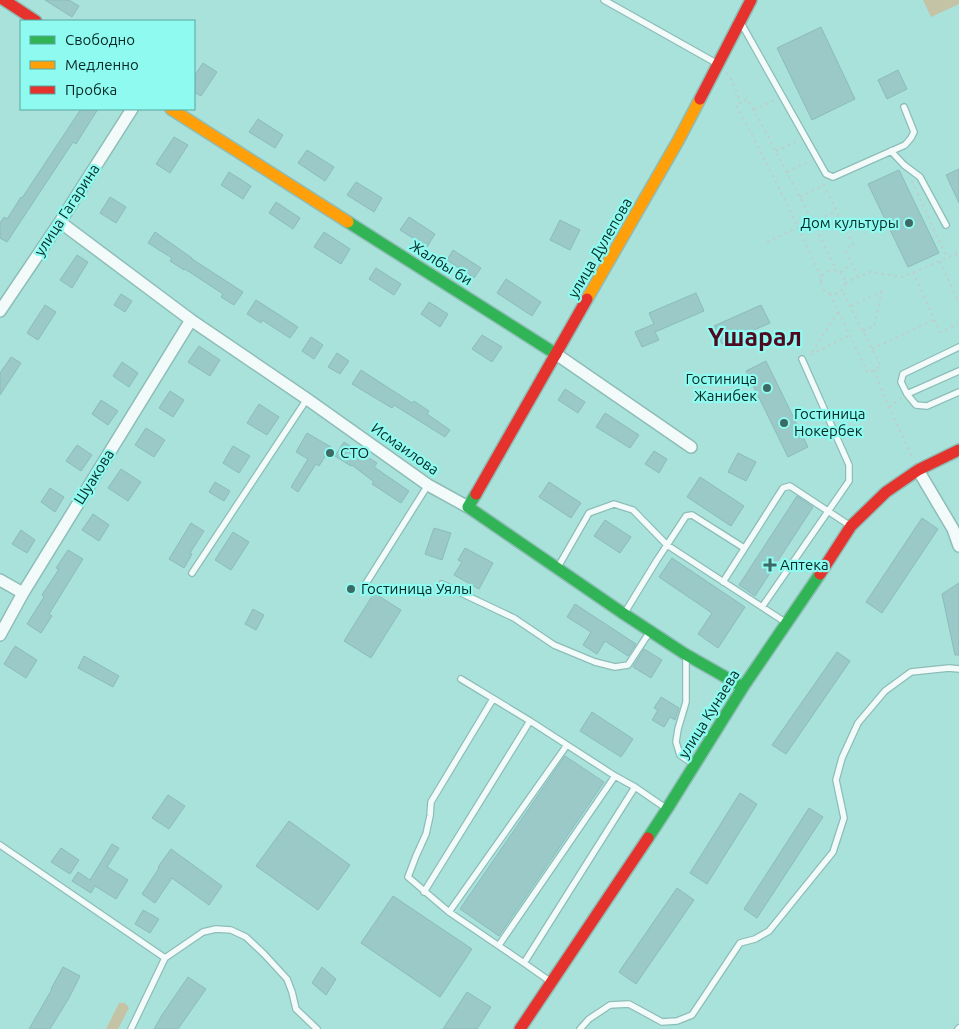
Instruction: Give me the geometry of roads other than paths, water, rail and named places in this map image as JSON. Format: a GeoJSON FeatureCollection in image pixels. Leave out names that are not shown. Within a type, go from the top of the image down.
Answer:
{"type":"FeatureCollection","features":[{"type":"Feature","properties":{"kind":"street"},"geometry":{"type":"LineString","coordinates":[[4,0],[34,20]]}},
{"type":"Feature","properties":{"kind":"street","name":"улица Дулепова"},"geometry":{"type":"LineString","coordinates":[[468,507],[678,141],[751,0]]}},
{"type":"Feature","properties":{"kind":"street","name":"улица Гагарина"},"geometry":{"type":"LineString","coordinates":[[0,311],[60,222],[131,110]]}},
{"type":"Feature","properties":{"kind":"street","name":"Жалбы би"},"geometry":{"type":"LineString","coordinates":[[173,110],[556,354],[691,447]]}},
{"type":"Feature","properties":{"kind":"street","name":"Исмаилова"},"geometry":{"type":"LineString","coordinates":[[60,222],[191,320],[428,485],[468,507],[685,654],[743,687]]}},
{"type":"Feature","properties":{"kind":"street","name":"Шуакова"},"geometry":{"type":"LineString","coordinates":[[0,635],[23,593],[191,320]]}},
{"type":"Feature","properties":{"kind":"street","name":"улица Кунаева"},"geometry":{"type":"LineString","coordinates":[[520,1029],[667,809],[743,687],[851,526],[886,492],[918,470],[959,450]]}},
{"type":"Feature","properties":{"kind":"street"},"geometry":{"type":"LineString","coordinates":[[918,470],[953,529],[959,546]]}},
{"type":"Feature","properties":{"kind":"street"},"geometry":{"type":"LineString","coordinates":[[0,580],[23,593]]}},
{"type":"Feature","properties":{"kind":"lane"},"geometry":{"type":"LineString","coordinates":[[604,0],[718,64]]}},
{"type":"Feature","properties":{"kind":"lane"},"geometry":{"type":"LineString","coordinates":[[740,21],[826,174],[833,177],[905,145],[914,132],[904,107]]}},
{"type":"Feature","properties":{"kind":"lane"},"geometry":{"type":"LineString","coordinates":[[891,151],[904,165],[920,177],[946,225]]}},
{"type":"Feature","properties":{"kind":"lane"},"geometry":{"type":"LineString","coordinates":[[959,347],[903,374],[901,382],[907,394],[916,405],[927,406],[959,392]]}},
{"type":"Feature","properties":{"kind":"lane"},"geometry":{"type":"LineString","coordinates":[[762,607],[849,481],[849,465],[802,359]]}},
{"type":"Feature","properties":{"kind":"lane"},"geometry":{"type":"LineString","coordinates":[[907,394],[959,371]]}},
{"type":"Feature","properties":{"kind":"lane"},"geometry":{"type":"LineString","coordinates":[[192,572],[307,399]]}},
{"type":"Feature","properties":{"kind":"lane"},"geometry":{"type":"LineString","coordinates":[[365,585],[428,485]]}},
{"type":"Feature","properties":{"kind":"lane"},"geometry":{"type":"LineString","coordinates":[[724,582],[783,488],[790,486],[851,526]]}},
{"type":"Feature","properties":{"kind":"lane"},"geometry":{"type":"LineString","coordinates":[[558,568],[589,513],[614,504],[633,510],[667,545],[787,623]]}},
{"type":"Feature","properties":{"kind":"lane"},"geometry":{"type":"LineString","coordinates":[[624,614],[686,516],[692,515],[744,548]]}},
{"type":"Feature","properties":{"kind":"lane"},"geometry":{"type":"LineString","coordinates":[[442,584],[514,618],[554,645],[595,662],[614,667],[628,665],[650,631]]}},
{"type":"Feature","properties":{"kind":"lane"},"geometry":{"type":"LineString","coordinates":[[685,654],[686,702],[676,742],[680,755],[694,766]]}},
{"type":"Feature","properties":{"kind":"lane"},"geometry":{"type":"LineString","coordinates":[[662,1022],[677,1021],[692,1015],[740,943],[755,939],[769,932],[833,852],[844,818],[836,780],[842,758],[858,724],[885,691],[911,672],[949,668],[959,669]]}},
{"type":"Feature","properties":{"kind":"lane"},"geometry":{"type":"LineString","coordinates":[[461,679],[530,720],[667,809]]}},
{"type":"Feature","properties":{"kind":"lane"},"geometry":{"type":"LineString","coordinates":[[493,699],[431,802],[426,834],[408,877],[449,912],[551,982]]}},
{"type":"Feature","properties":{"kind":"lane"},"geometry":{"type":"LineString","coordinates":[[424,892],[530,720]]}},
{"type":"Feature","properties":{"kind":"lane"},"geometry":{"type":"LineString","coordinates":[[449,912],[567,745]]}},
{"type":"Feature","properties":{"kind":"lane"},"geometry":{"type":"LineString","coordinates":[[499,945],[615,776]]}},
{"type":"Feature","properties":{"kind":"lane"},"geometry":{"type":"LineString","coordinates":[[524,963],[635,787]]}},
{"type":"Feature","properties":{"kind":"lane"},"geometry":{"type":"LineString","coordinates":[[0,845],[165,958]]}},
{"type":"Feature","properties":{"kind":"lane"},"geometry":{"type":"LineString","coordinates":[[131,1029],[165,958],[194,937],[216,929],[230,930],[246,937],[264,954],[287,979],[296,1009],[317,1029]]}},
{"type":"Feature","properties":{"kind":"lane"},"geometry":{"type":"LineString","coordinates":[[580,1029],[589,1019],[610,1005],[629,1004],[662,1022],[668,1029]]}},
{"type":"Feature","properties":{"kind":"place","name":"Дом культуры"},"geometry":{"type":"Point","coordinates":[909,223]}},
{"type":"Feature","properties":{"kind":"place","name":"Гостиница Жанибек"},"geometry":{"type":"Point","coordinates":[767,388]}},
{"type":"Feature","properties":{"kind":"place","name":"Гостиница Нокербек"},"geometry":{"type":"Point","coordinates":[784,423]}},
{"type":"Feature","properties":{"kind":"place","name":"СТО"},"geometry":{"type":"Point","coordinates":[330,453]}},
{"type":"Feature","properties":{"kind":"place","name":"Аптека"},"geometry":{"type":"Point","coordinates":[770,565]}},
{"type":"Feature","properties":{"kind":"place","name":"Гостиница Уялы"},"geometry":{"type":"Point","coordinates":[351,589]}},
{"type":"Feature","properties":{"kind":"district","name":"Үшарал"},"geometry":{"type":"Point","coordinates":[755,337]}}]}
